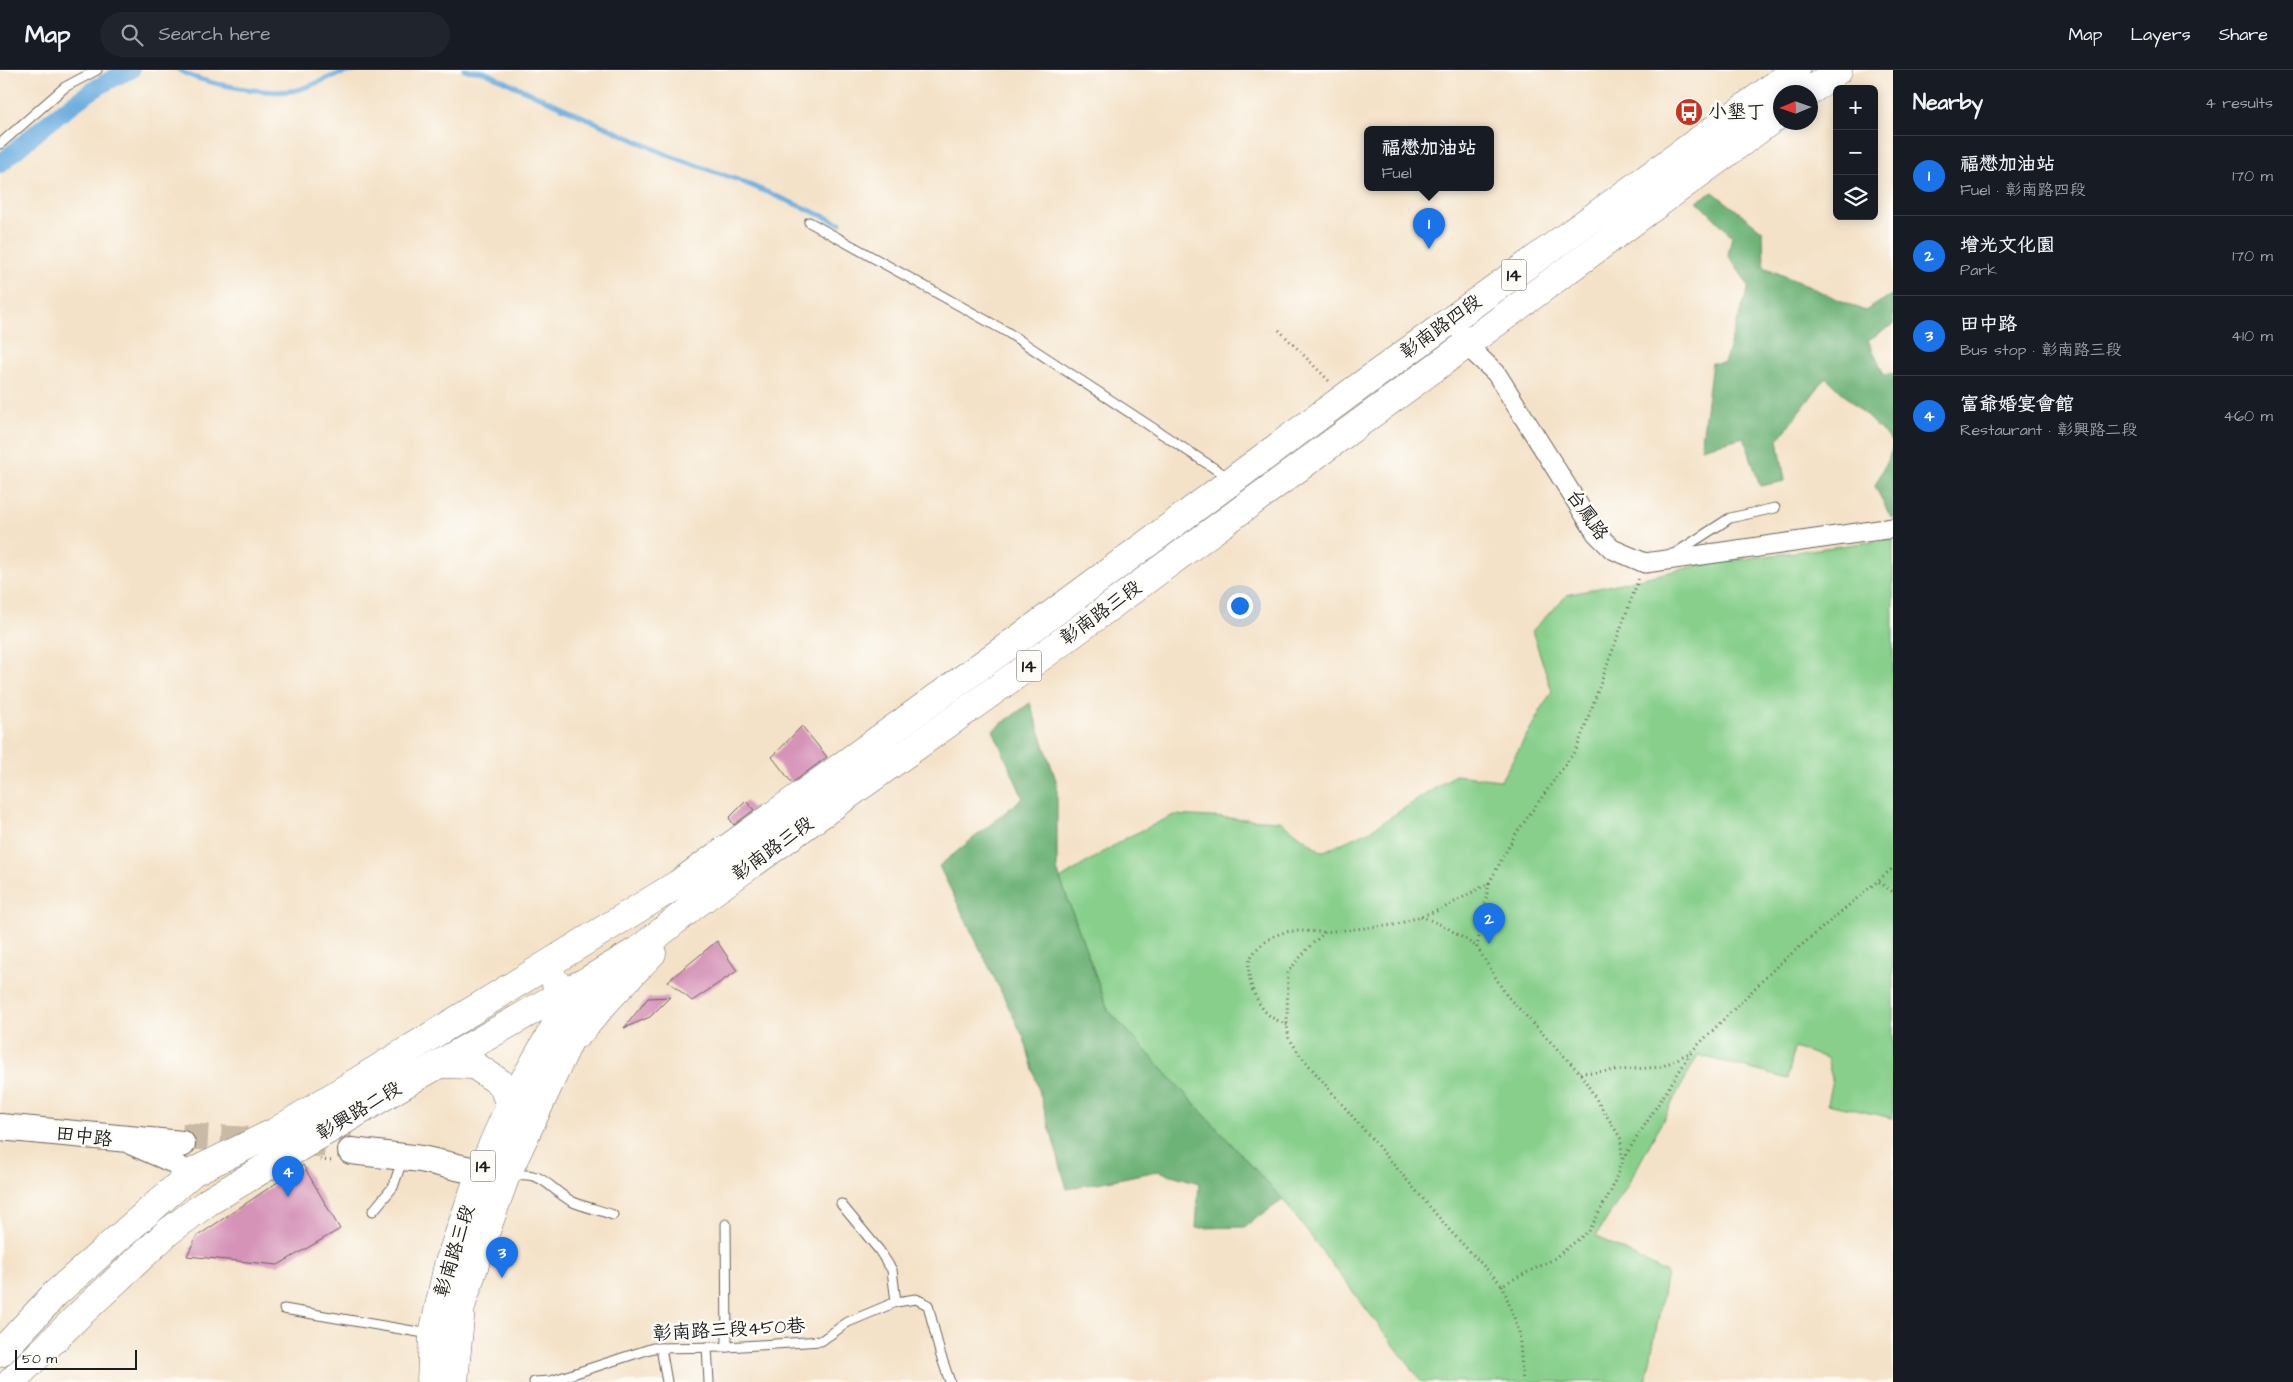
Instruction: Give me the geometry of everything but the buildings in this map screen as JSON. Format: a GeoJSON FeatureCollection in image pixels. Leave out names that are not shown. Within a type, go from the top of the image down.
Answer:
{"type":"FeatureCollection","features":[{"type":"Feature","properties":{"kind":"main road","name":"彰南路四段"},"geometry":{"type":"LineString","coordinates":[[1233,481],[1345,397],[1796,70]]}},
{"type":"Feature","properties":{"kind":"main road"},"geometry":{"type":"LineString","coordinates":[[1818,85],[1838,70]]}},
{"type":"Feature","properties":{"kind":"main road","name":"彰南路四段"},"geometry":{"type":"LineString","coordinates":[[1466,344],[1773,119]]}},
{"type":"Feature","properties":{"kind":"main road","name":"彰南路三段"},"geometry":{"type":"LineString","coordinates":[[431,1382],[433,1334],[448,1264],[492,1175],[564,1051],[579,1020],[587,981],[640,949],[696,904],[1048,652],[1466,344]]}},
{"type":"Feature","properties":{"kind":"main road","name":"彰南路三段"},"geometry":{"type":"LineString","coordinates":[[454,1382],[461,1306],[510,1105],[561,1016],[561,994],[548,963],[678,884],[1029,632],[1233,481]]}},
{"type":"Feature","properties":{"kind":"main road"},"geometry":{"type":"LineString","coordinates":[[564,1051],[609,998],[667,939],[696,904]]}},
{"type":"Feature","properties":{"kind":"main road"},"geometry":{"type":"LineString","coordinates":[[548,963],[587,981]]}},
{"type":"Feature","properties":{"kind":"main road","name":"彰興路二段"},"geometry":{"type":"LineString","coordinates":[[0,1353],[54,1294],[193,1172],[275,1132],[548,963]]}},
{"type":"Feature","properties":{"kind":"main road","name":"彰興路二段"},"geometry":{"type":"LineString","coordinates":[[11,1382],[78,1315],[168,1232],[208,1202],[413,1079],[587,981]]}},
{"type":"Feature","properties":{"kind":"main road"},"geometry":{"type":"LineString","coordinates":[[441,1064],[474,1065],[502,1084],[510,1105]]}},
{"type":"Feature","properties":{"kind":"street","name":"台鳳路"},"geometry":{"type":"LineString","coordinates":[[1454,318],[1466,344],[1496,373],[1596,533],[1612,549],[1645,563]]}},
{"type":"Feature","properties":{"kind":"street"},"geometry":{"type":"LineString","coordinates":[[1645,563],[1893,528]]}},
{"type":"Feature","properties":{"kind":"street","name":"田中路"},"geometry":{"type":"LineString","coordinates":[[0,1127],[114,1138],[193,1172]]}},
{"type":"Feature","properties":{"kind":"street"},"geometry":{"type":"LineString","coordinates":[[114,1138],[182,1140]]}},
{"type":"Feature","properties":{"kind":"street"},"geometry":{"type":"LineString","coordinates":[[351,1148],[492,1175]]}},
{"type":"Feature","properties":{"kind":"lane"},"geometry":{"type":"LineString","coordinates":[[0,144],[65,87],[97,70]]}},
{"type":"Feature","properties":{"kind":"lane"},"geometry":{"type":"LineString","coordinates":[[809,222],[1007,332],[1233,481]]}},
{"type":"Feature","properties":{"kind":"lane"},"geometry":{"type":"LineString","coordinates":[[1664,560],[1730,518],[1775,508]]}},
{"type":"Feature","properties":{"kind":"lane"},"geometry":{"type":"LineString","coordinates":[[373,1211],[393,1187],[399,1166],[405,1157]]}},
{"type":"Feature","properties":{"kind":"lane"},"geometry":{"type":"LineString","coordinates":[[492,1175],[526,1173],[545,1180],[571,1201],[613,1215]]}},
{"type":"Feature","properties":{"kind":"lane"},"geometry":{"type":"LineString","coordinates":[[841,1204],[880,1250],[892,1270],[896,1302]]}},
{"type":"Feature","properties":{"kind":"lane"},"geometry":{"type":"LineString","coordinates":[[726,1224],[726,1347]]}},
{"type":"Feature","properties":{"kind":"lane","name":"彰南路三段450巷"},"geometry":{"type":"LineString","coordinates":[[534,1382],[551,1381],[653,1348],[726,1347],[821,1341],[848,1322],[896,1302],[916,1299],[928,1305],[940,1353],[950,1382]]}},
{"type":"Feature","properties":{"kind":"lane"},"geometry":{"type":"LineString","coordinates":[[284,1309],[433,1334]]}},
{"type":"Feature","properties":{"kind":"lane"},"geometry":{"type":"LineString","coordinates":[[707,1347],[708,1382]]}},
{"type":"Feature","properties":{"kind":"lane"},"geometry":{"type":"LineString","coordinates":[[661,1348],[667,1382]]}},
{"type":"Feature","properties":{"kind":"path"},"geometry":{"type":"LineString","coordinates":[[1279,330],[1345,397]]}},
{"type":"Feature","properties":{"kind":"path"},"geometry":{"type":"LineString","coordinates":[[1477,947],[1490,883],[1515,835],[1577,748],[1645,563]]}},
{"type":"Feature","properties":{"kind":"path"},"geometry":{"type":"LineString","coordinates":[[1502,1285],[1552,1260],[1589,1231],[1612,1189],[1622,1161],[1692,1052],[1778,965],[1879,882],[1893,868]]}},
{"type":"Feature","properties":{"kind":"path"},"geometry":{"type":"LineString","coordinates":[[1879,882],[1893,892]]}},
{"type":"Feature","properties":{"kind":"path"},"geometry":{"type":"LineString","coordinates":[[1287,1025],[1269,1016],[1256,998],[1249,972],[1250,959],[1272,937],[1283,932],[1325,932],[1396,925],[1442,909],[1490,883]]}},
{"type":"Feature","properties":{"kind":"path"},"geometry":{"type":"LineString","coordinates":[[1421,916],[1446,926],[1477,947],[1507,996],[1580,1073],[1621,1139],[1622,1161]]}},
{"type":"Feature","properties":{"kind":"path"},"geometry":{"type":"LineString","coordinates":[[1325,932],[1309,947],[1288,972],[1287,1025],[1289,1038],[1300,1054],[1453,1234],[1502,1285],[1519,1331],[1523,1382]]}},
{"type":"Feature","properties":{"kind":"path"},"geometry":{"type":"LineString","coordinates":[[1580,1073],[1661,1067],[1692,1052]]}},
{"type":"Feature","properties":{"kind":"green space"},"geometry":{"type":"Polygon","coordinates":[[[1713,192],[1763,231],[1764,267],[1865,311],[1893,294],[1893,325],[1868,340],[1884,375],[1893,373],[1893,442],[1826,377],[1778,440],[1785,481],[1760,486],[1744,437],[1701,448],[1712,363],[1724,363],[1749,286],[1728,255],[1732,236],[1697,201],[1713,192]]]}},
{"type":"Feature","properties":{"kind":"green space"},"geometry":{"type":"Polygon","coordinates":[[[1893,448],[1893,518],[1891,518],[1875,486],[1893,448]]]}},
{"type":"Feature","properties":{"kind":"green space"},"geometry":{"type":"Polygon","coordinates":[[[1893,539],[1893,1118],[1827,1104],[1832,1079],[1827,1058],[1794,1048],[1788,1079],[1698,1055],[1625,1190],[1596,1236],[1667,1273],[1646,1382],[1422,1382],[1283,1200],[1108,1010],[1060,879],[1126,838],[1174,815],[1280,821],[1322,852],[1371,830],[1455,775],[1501,780],[1552,691],[1532,631],[1567,595],[1705,564],[1893,539]]]}},
{"type":"Feature","properties":{"kind":"green space"},"geometry":{"type":"Polygon","coordinates":[[[1030,703],[1057,783],[1057,870],[1108,1010],[1283,1200],[1244,1227],[1196,1228],[1199,1183],[1158,1171],[1067,1189],[1024,1038],[939,866],[1023,798],[993,730],[1030,703]]]}},
{"type":"Feature","properties":{"kind":"waterway"},"geometry":{"type":"LineString","coordinates":[[0,164],[45,125],[80,99],[131,70]]}},
{"type":"Feature","properties":{"kind":"waterway"},"geometry":{"type":"LineString","coordinates":[[179,70],[203,80],[236,88],[271,91],[297,90],[342,73],[359,70]]}},
{"type":"Feature","properties":{"kind":"waterway"},"geometry":{"type":"LineString","coordinates":[[464,70],[484,72],[670,156],[738,180],[840,223]]}},
{"type":"Feature","properties":{"kind":"tunnel"},"geometry":{"type":"LineString","coordinates":[[182,1136],[351,1146]]}},
{"type":"Feature","properties":{"kind":"place","name":"小墾丁"},"geometry":{"type":"Point","coordinates":[1689,112]}},
{"type":"Feature","properties":{"kind":"place","name":"福懋加油站"},"geometry":{"type":"Point","coordinates":[1429,249]}},
{"type":"Feature","properties":{"kind":"place","name":"增光文化園"},"geometry":{"type":"Point","coordinates":[1489,944]}},
{"type":"Feature","properties":{"kind":"place","name":"富爺婚宴會館"},"geometry":{"type":"Point","coordinates":[288,1197]}},
{"type":"Feature","properties":{"kind":"place","name":"田中路"},"geometry":{"type":"Point","coordinates":[502,1278]}}]}
